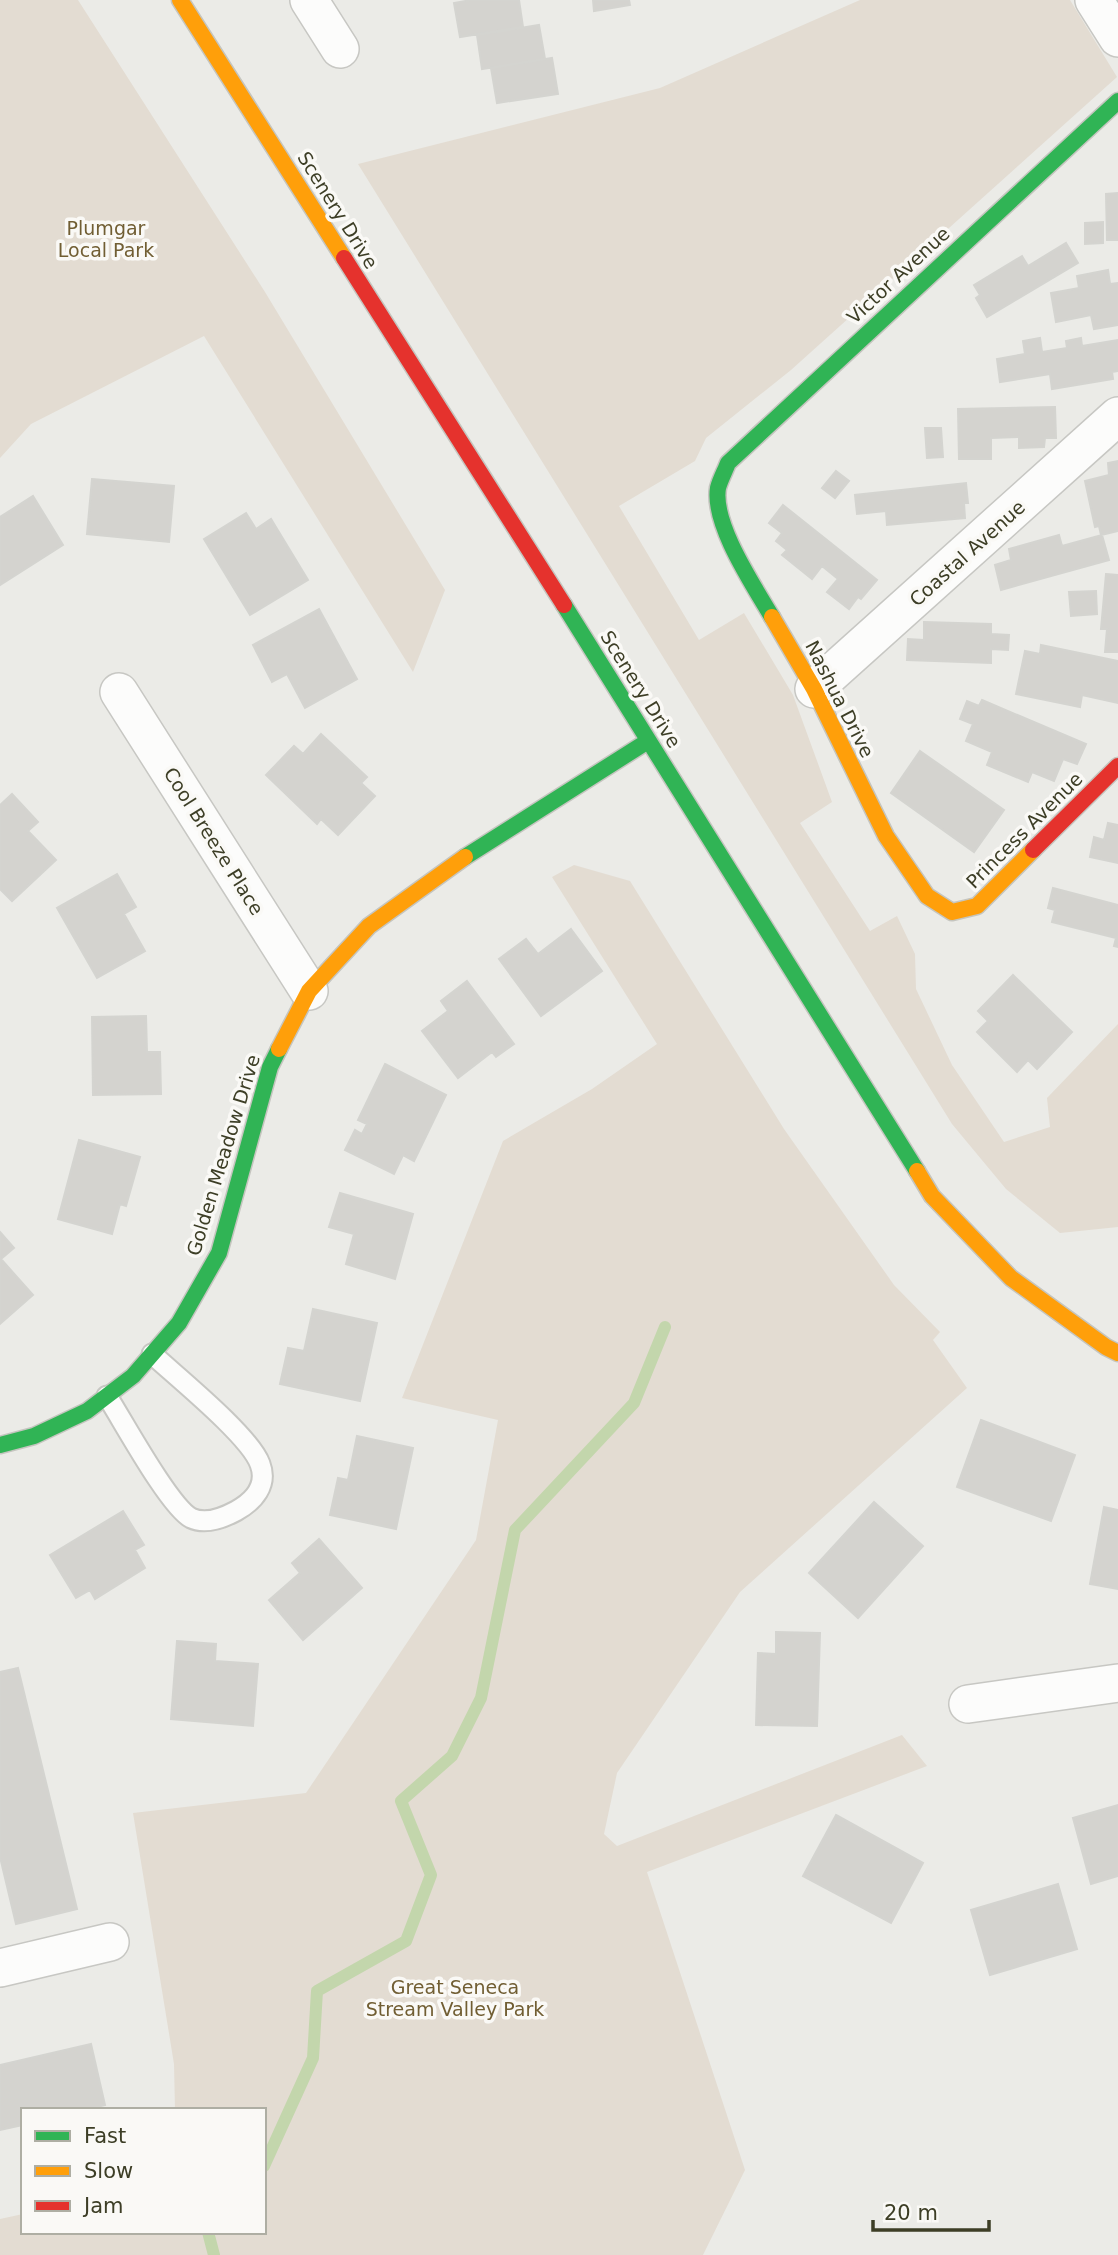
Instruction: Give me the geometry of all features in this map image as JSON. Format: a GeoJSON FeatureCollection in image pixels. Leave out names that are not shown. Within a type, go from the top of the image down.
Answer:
{"type":"FeatureCollection","features":[{"type":"Feature","properties":{"kind":"street","name":"Scenery Drive"},"geometry":{"type":"LineString","coordinates":[[180,0],[932,1196],[1012,1278],[1118,1353]]}},
{"type":"Feature","properties":{"kind":"street"},"geometry":{"type":"LineString","coordinates":[[309,0],[340,49]]}},
{"type":"Feature","properties":{"kind":"street"},"geometry":{"type":"LineString","coordinates":[[1094,0],[1118,38]]}},
{"type":"Feature","properties":{"kind":"street","name":"Victor Avenue"},"geometry":{"type":"LineString","coordinates":[[718,489],[728,463],[758,433],[1118,101]]}},
{"type":"Feature","properties":{"kind":"street","name":"Coastal Avenue"},"geometry":{"type":"LineString","coordinates":[[814,689],[1118,416]]}},
{"type":"Feature","properties":{"kind":"street","name":"Nashua Drive"},"geometry":{"type":"LineString","coordinates":[[718,489],[720,517],[740,562],[814,689],[886,835],[927,896],[952,912]]}},
{"type":"Feature","properties":{"kind":"street","name":"Cool Breeze Place"},"geometry":{"type":"LineString","coordinates":[[119,692],[309,991]]}},
{"type":"Feature","properties":{"kind":"street","name":"Golden Meadow Drive"},"geometry":{"type":"LineString","coordinates":[[0,1445],[34,1436],[87,1411],[133,1376],[179,1323],[219,1253],[270,1067],[309,991],[369,926],[442,871],[648,741]]}},
{"type":"Feature","properties":{"kind":"street","name":"Princess Avenue"},"geometry":{"type":"LineString","coordinates":[[952,912],[977,906],[1118,766]]}},
{"type":"Feature","properties":{"kind":"street"},"geometry":{"type":"LineString","coordinates":[[968,1704],[1118,1683]]}},
{"type":"Feature","properties":{"kind":"street"},"geometry":{"type":"LineString","coordinates":[[0,1968],[110,1942]]}},
{"type":"Feature","properties":{"kind":"lane"},"geometry":{"type":"LineString","coordinates":[[107,1396],[171,1498],[190,1517],[203,1522],[224,1518],[247,1505],[258,1493],[262,1481],[260,1463],[239,1434],[152,1354]]}},
{"type":"Feature","properties":{"kind":"green space","name":"Plumgar Local Park"},"geometry":{"type":"Polygon","coordinates":[[[0,0],[78,0],[265,292],[445,590],[413,672],[204,336],[31,424],[0,458],[0,0]]]}},
{"type":"Feature","properties":{"kind":"green space"},"geometry":{"type":"Polygon","coordinates":[[[860,0],[1070,0],[1117,77],[791,370],[706,438],[695,461],[619,506],[699,640],[744,613],[793,695],[832,802],[800,823],[870,931],[897,916],[915,954],[916,989],[952,1065],[1004,1142],[1050,1127],[1047,1098],[1118,1024],[1118,1227],[1060,1233],[1006,1189],[952,1124],[358,164],[660,88],[860,0]]]}},
{"type":"Feature","properties":{"kind":"green space","name":"Great Seneca Stream Valley Park"},"geometry":{"type":"Polygon","coordinates":[[[574,865],[630,881],[784,1129],[894,1285],[940,1332],[933,1340],[967,1388],[740,1592],[617,1773],[604,1834],[617,1846],[902,1735],[927,1766],[647,1872],[745,2170],[703,2255],[0,2255],[0,2219],[21,2214],[21,2234],[266,2234],[266,2108],[175,2108],[174,2064],[133,1813],[306,1793],[476,1540],[498,1420],[402,1398],[503,1141],[592,1089],[657,1044],[552,877],[574,865]]]}},
{"type":"Feature","properties":{"kind":"building"},"geometry":{"type":"Polygon","coordinates":[[[471,0],[519,0],[523,27],[460,37],[454,3],[471,0]]]}},
{"type":"Feature","properties":{"kind":"building"},"geometry":{"type":"Polygon","coordinates":[[[593,0],[629,0],[630,5],[594,11],[593,0]]]}},
{"type":"Feature","properties":{"kind":"building"},"geometry":{"type":"Polygon","coordinates":[[[539,25],[545,59],[482,69],[477,35],[539,25]]]}},
{"type":"Feature","properties":{"kind":"building"},"geometry":{"type":"Polygon","coordinates":[[[552,58],[558,94],[497,103],[491,68],[552,58]]]}},
{"type":"Feature","properties":{"kind":"building"},"geometry":{"type":"Polygon","coordinates":[[[1118,193],[1118,240],[1107,240],[1106,194],[1118,193]]]}},
{"type":"Feature","properties":{"kind":"building"},"geometry":{"type":"Polygon","coordinates":[[[1103,222],[1103,243],[1085,244],[1085,223],[1103,222]]]}},
{"type":"Feature","properties":{"kind":"building"},"geometry":{"type":"Polygon","coordinates":[[[1066,243],[1078,263],[987,317],[976,298],[980,295],[974,285],[1022,256],[1028,266],[1066,243]]]}},
{"type":"Feature","properties":{"kind":"building"},"geometry":{"type":"Polygon","coordinates":[[[1108,270],[1110,284],[1118,283],[1118,325],[1094,329],[1091,315],[1056,322],[1051,293],[1079,288],[1077,276],[1108,270]]]}},
{"type":"Feature","properties":{"kind":"building"},"geometry":{"type":"Polygon","coordinates":[[[1040,338],[1042,352],[1067,348],[1066,341],[1081,338],[1082,346],[1118,340],[1118,371],[1112,372],[1113,379],[1052,389],[1050,374],[1000,382],[997,359],[1025,354],[1023,341],[1040,338]]]}},
{"type":"Feature","properties":{"kind":"building"},"geometry":{"type":"Polygon","coordinates":[[[1055,407],[1056,438],[1045,438],[1044,447],[1019,448],[1019,437],[991,438],[991,459],[959,459],[958,409],[1055,407]]]}},
{"type":"Feature","properties":{"kind":"building"},"geometry":{"type":"Polygon","coordinates":[[[925,428],[941,428],[943,457],[927,458],[925,428]]]}},
{"type":"Feature","properties":{"kind":"building"},"geometry":{"type":"Polygon","coordinates":[[[1118,461],[1118,531],[1101,535],[1099,526],[1095,527],[1085,481],[1109,475],[1108,463],[1118,461]]]}},
{"type":"Feature","properties":{"kind":"building"},"geometry":{"type":"Polygon","coordinates":[[[836,471],[849,481],[835,498],[822,488],[836,471]]]}},
{"type":"Feature","properties":{"kind":"building"},"geometry":{"type":"Polygon","coordinates":[[[92,479],[174,486],[169,542],[87,534],[92,479]]]}},
{"type":"Feature","properties":{"kind":"building"},"geometry":{"type":"Polygon","coordinates":[[[966,483],[968,503],[964,503],[965,518],[887,525],[886,511],[857,514],[855,495],[966,483]]]}},
{"type":"Feature","properties":{"kind":"building"},"geometry":{"type":"Polygon","coordinates":[[[33,496],[63,545],[0,585],[0,517],[33,496]]]}},
{"type":"Feature","properties":{"kind":"building"},"geometry":{"type":"Polygon","coordinates":[[[783,505],[877,580],[849,609],[827,592],[838,579],[822,566],[812,579],[782,555],[787,550],[776,541],[782,533],[769,523],[783,505]]]}},
{"type":"Feature","properties":{"kind":"building"},"geometry":{"type":"Polygon","coordinates":[[[246,513],[256,529],[271,519],[308,580],[250,615],[204,539],[246,513]]]}},
{"type":"Feature","properties":{"kind":"building"},"geometry":{"type":"Polygon","coordinates":[[[1059,535],[1062,546],[1102,535],[1109,560],[1001,590],[995,565],[1011,560],[1009,549],[1059,535]]]}},
{"type":"Feature","properties":{"kind":"building"},"geometry":{"type":"Polygon","coordinates":[[[1106,574],[1118,575],[1118,652],[1105,652],[1107,629],[1101,629],[1106,574]]]}},
{"type":"Feature","properties":{"kind":"building"},"geometry":{"type":"Polygon","coordinates":[[[1096,591],[1097,614],[1071,616],[1069,592],[1096,591]]]}},
{"type":"Feature","properties":{"kind":"building"},"geometry":{"type":"Polygon","coordinates":[[[319,609],[357,679],[305,708],[287,674],[272,682],[253,645],[319,609]]]}},
{"type":"Feature","properties":{"kind":"building"},"geometry":{"type":"Polygon","coordinates":[[[924,622],[991,624],[991,634],[1009,635],[1008,650],[991,649],[991,663],[907,660],[908,639],[924,640],[924,622]]]}},
{"type":"Feature","properties":{"kind":"building"},"geometry":{"type":"Polygon","coordinates":[[[1041,645],[1118,661],[1118,703],[1082,695],[1080,707],[1016,694],[1025,651],[1040,654],[1041,645]]]}},
{"type":"Feature","properties":{"kind":"building"},"geometry":{"type":"Polygon","coordinates":[[[982,700],[1086,744],[1077,764],[1063,759],[1054,781],[1032,772],[1028,782],[987,765],[992,752],[966,741],[973,724],[960,719],[967,701],[979,706],[982,700]]]}},
{"type":"Feature","properties":{"kind":"building"},"geometry":{"type":"Polygon","coordinates":[[[321,734],[367,777],[361,783],[375,796],[338,835],[321,819],[317,824],[266,775],[294,746],[303,754],[321,734]]]}},
{"type":"Feature","properties":{"kind":"building"},"geometry":{"type":"Polygon","coordinates":[[[920,751],[1004,810],[974,852],[891,793],[920,751]]]}},
{"type":"Feature","properties":{"kind":"building"},"geometry":{"type":"Polygon","coordinates":[[[12,794],[38,822],[28,831],[56,860],[12,901],[0,889],[0,805],[12,794]]]}},
{"type":"Feature","properties":{"kind":"building"},"geometry":{"type":"Polygon","coordinates":[[[1108,823],[1118,825],[1118,863],[1090,857],[1094,837],[1104,840],[1108,823]]]}},
{"type":"Feature","properties":{"kind":"building"},"geometry":{"type":"Polygon","coordinates":[[[117,874],[136,907],[124,914],[145,951],[97,978],[57,908],[117,874]]]}},
{"type":"Feature","properties":{"kind":"building"},"geometry":{"type":"Polygon","coordinates":[[[1053,888],[1118,905],[1118,947],[1114,946],[1116,938],[1052,922],[1055,910],[1048,908],[1053,888]]]}},
{"type":"Feature","properties":{"kind":"building"},"geometry":{"type":"Polygon","coordinates":[[[571,929],[602,971],[541,1016],[499,959],[526,939],[538,954],[571,929]]]}},
{"type":"Feature","properties":{"kind":"building"},"geometry":{"type":"Polygon","coordinates":[[[1013,975],[1072,1032],[1037,1069],[1028,1060],[1017,1072],[977,1032],[988,1021],[978,1011],[1013,975]]]}},
{"type":"Feature","properties":{"kind":"building"},"geometry":{"type":"Polygon","coordinates":[[[467,981],[514,1044],[496,1057],[492,1052],[458,1078],[422,1031],[448,1011],[441,1001],[467,981]]]}},
{"type":"Feature","properties":{"kind":"building"},"geometry":{"type":"Polygon","coordinates":[[[146,1016],[147,1052],[160,1052],[161,1094],[93,1095],[92,1017],[146,1016]]]}},
{"type":"Feature","properties":{"kind":"building"},"geometry":{"type":"Polygon","coordinates":[[[385,1064],[446,1095],[414,1161],[403,1155],[394,1174],[345,1150],[355,1130],[362,1134],[367,1124],[358,1120],[385,1064]]]}},
{"type":"Feature","properties":{"kind":"building"},"geometry":{"type":"Polygon","coordinates":[[[79,1140],[140,1157],[126,1206],[120,1204],[112,1234],[58,1219],[79,1140]]]}},
{"type":"Feature","properties":{"kind":"building"},"geometry":{"type":"Polygon","coordinates":[[[340,1193],[413,1214],[395,1279],[346,1264],[354,1234],[329,1227],[340,1193]]]}},
{"type":"Feature","properties":{"kind":"building"},"geometry":{"type":"Polygon","coordinates":[[[0,1232],[14,1248],[1,1259],[33,1295],[0,1324],[0,1232]]]}},
{"type":"Feature","properties":{"kind":"building"},"geometry":{"type":"Polygon","coordinates":[[[313,1309],[377,1323],[360,1401],[280,1384],[288,1348],[304,1351],[313,1309]]]}},
{"type":"Feature","properties":{"kind":"building"},"geometry":{"type":"Polygon","coordinates":[[[981,1420],[1075,1455],[1051,1521],[957,1487],[981,1420]]]}},
{"type":"Feature","properties":{"kind":"building"},"geometry":{"type":"Polygon","coordinates":[[[357,1436],[413,1448],[396,1529],[330,1515],[338,1478],[348,1480],[357,1436]]]}},
{"type":"Feature","properties":{"kind":"building"},"geometry":{"type":"Polygon","coordinates":[[[874,1502],[923,1546],[858,1618],[809,1573],[874,1502]]]}},
{"type":"Feature","properties":{"kind":"building"},"geometry":{"type":"Polygon","coordinates":[[[1104,1507],[1118,1510],[1118,1589],[1090,1584],[1104,1507]]]}},
{"type":"Feature","properties":{"kind":"building"},"geometry":{"type":"Polygon","coordinates":[[[123,1511],[144,1545],[135,1550],[145,1568],[95,1599],[90,1590],[76,1598],[50,1555],[123,1511]]]}},
{"type":"Feature","properties":{"kind":"building"},"geometry":{"type":"Polygon","coordinates":[[[319,1539],[362,1588],[303,1640],[269,1600],[300,1573],[292,1563],[319,1539]]]}},
{"type":"Feature","properties":{"kind":"building"},"geometry":{"type":"Polygon","coordinates":[[[776,1632],[820,1633],[817,1726],[756,1725],[758,1653],[776,1654],[776,1632]]]}},
{"type":"Feature","properties":{"kind":"building"},"geometry":{"type":"Polygon","coordinates":[[[177,1641],[216,1644],[215,1661],[258,1664],[253,1726],[171,1719],[177,1641]]]}},
{"type":"Feature","properties":{"kind":"building"},"geometry":{"type":"Polygon","coordinates":[[[18,1668],[77,1909],[16,1924],[0,1857],[0,1672],[18,1668]]]}},
{"type":"Feature","properties":{"kind":"building"},"geometry":{"type":"Polygon","coordinates":[[[1118,1805],[1118,1876],[1091,1884],[1073,1818],[1118,1805]]]}},
{"type":"Feature","properties":{"kind":"building"},"geometry":{"type":"Polygon","coordinates":[[[836,1815],[923,1863],[891,1923],[803,1876],[836,1815]]]}},
{"type":"Feature","properties":{"kind":"building"},"geometry":{"type":"Polygon","coordinates":[[[1058,1884],[1077,1949],[990,1975],[971,1910],[1058,1884]]]}},
{"type":"Feature","properties":{"kind":"building"},"geometry":{"type":"Polygon","coordinates":[[[91,2044],[105,2105],[93,2108],[21,2108],[21,2125],[0,2130],[0,2065],[91,2044]]]}},
{"type":"Feature","properties":{"kind":"waterway"},"geometry":{"type":"LineString","coordinates":[[266,2162],[313,2058],[317,1991],[406,1941],[431,1875],[401,1801],[452,1756],[481,1698],[515,1530],[634,1403],[665,1327]]}},
{"type":"Feature","properties":{"kind":"waterway"},"geometry":{"type":"LineString","coordinates":[[209,2234],[214,2255]]}},
{"type":"Feature","properties":{"kind":"traffic: fast"},"geometry":{"type":"LineString","coordinates":[[772,617],[745,572],[721,519],[718,488],[728,463],[1118,101]]}},
{"type":"Feature","properties":{"kind":"traffic: fast"},"geometry":{"type":"LineString","coordinates":[[564,605],[917,1171]]}},
{"type":"Feature","properties":{"kind":"traffic: fast"},"geometry":{"type":"LineString","coordinates":[[465,857],[648,741]]}},
{"type":"Feature","properties":{"kind":"traffic: fast"},"geometry":{"type":"LineString","coordinates":[[0,1445],[34,1436],[87,1411],[133,1376],[179,1323],[219,1253],[270,1067],[279,1049]]}},
{"type":"Feature","properties":{"kind":"traffic: slow"},"geometry":{"type":"LineString","coordinates":[[180,0],[344,258]]}},
{"type":"Feature","properties":{"kind":"traffic: slow"},"geometry":{"type":"LineString","coordinates":[[772,617],[814,689],[886,836],[927,896],[952,912],[977,906],[1033,850]]}},
{"type":"Feature","properties":{"kind":"traffic: slow"},"geometry":{"type":"LineString","coordinates":[[279,1049],[309,991],[369,926],[465,857]]}},
{"type":"Feature","properties":{"kind":"traffic: slow"},"geometry":{"type":"LineString","coordinates":[[917,1171],[932,1196],[1011,1278],[1118,1353]]}},
{"type":"Feature","properties":{"kind":"traffic: jam"},"geometry":{"type":"LineString","coordinates":[[344,258],[564,605]]}},
{"type":"Feature","properties":{"kind":"traffic: jam"},"geometry":{"type":"LineString","coordinates":[[1033,850],[1118,766]]}}]}
